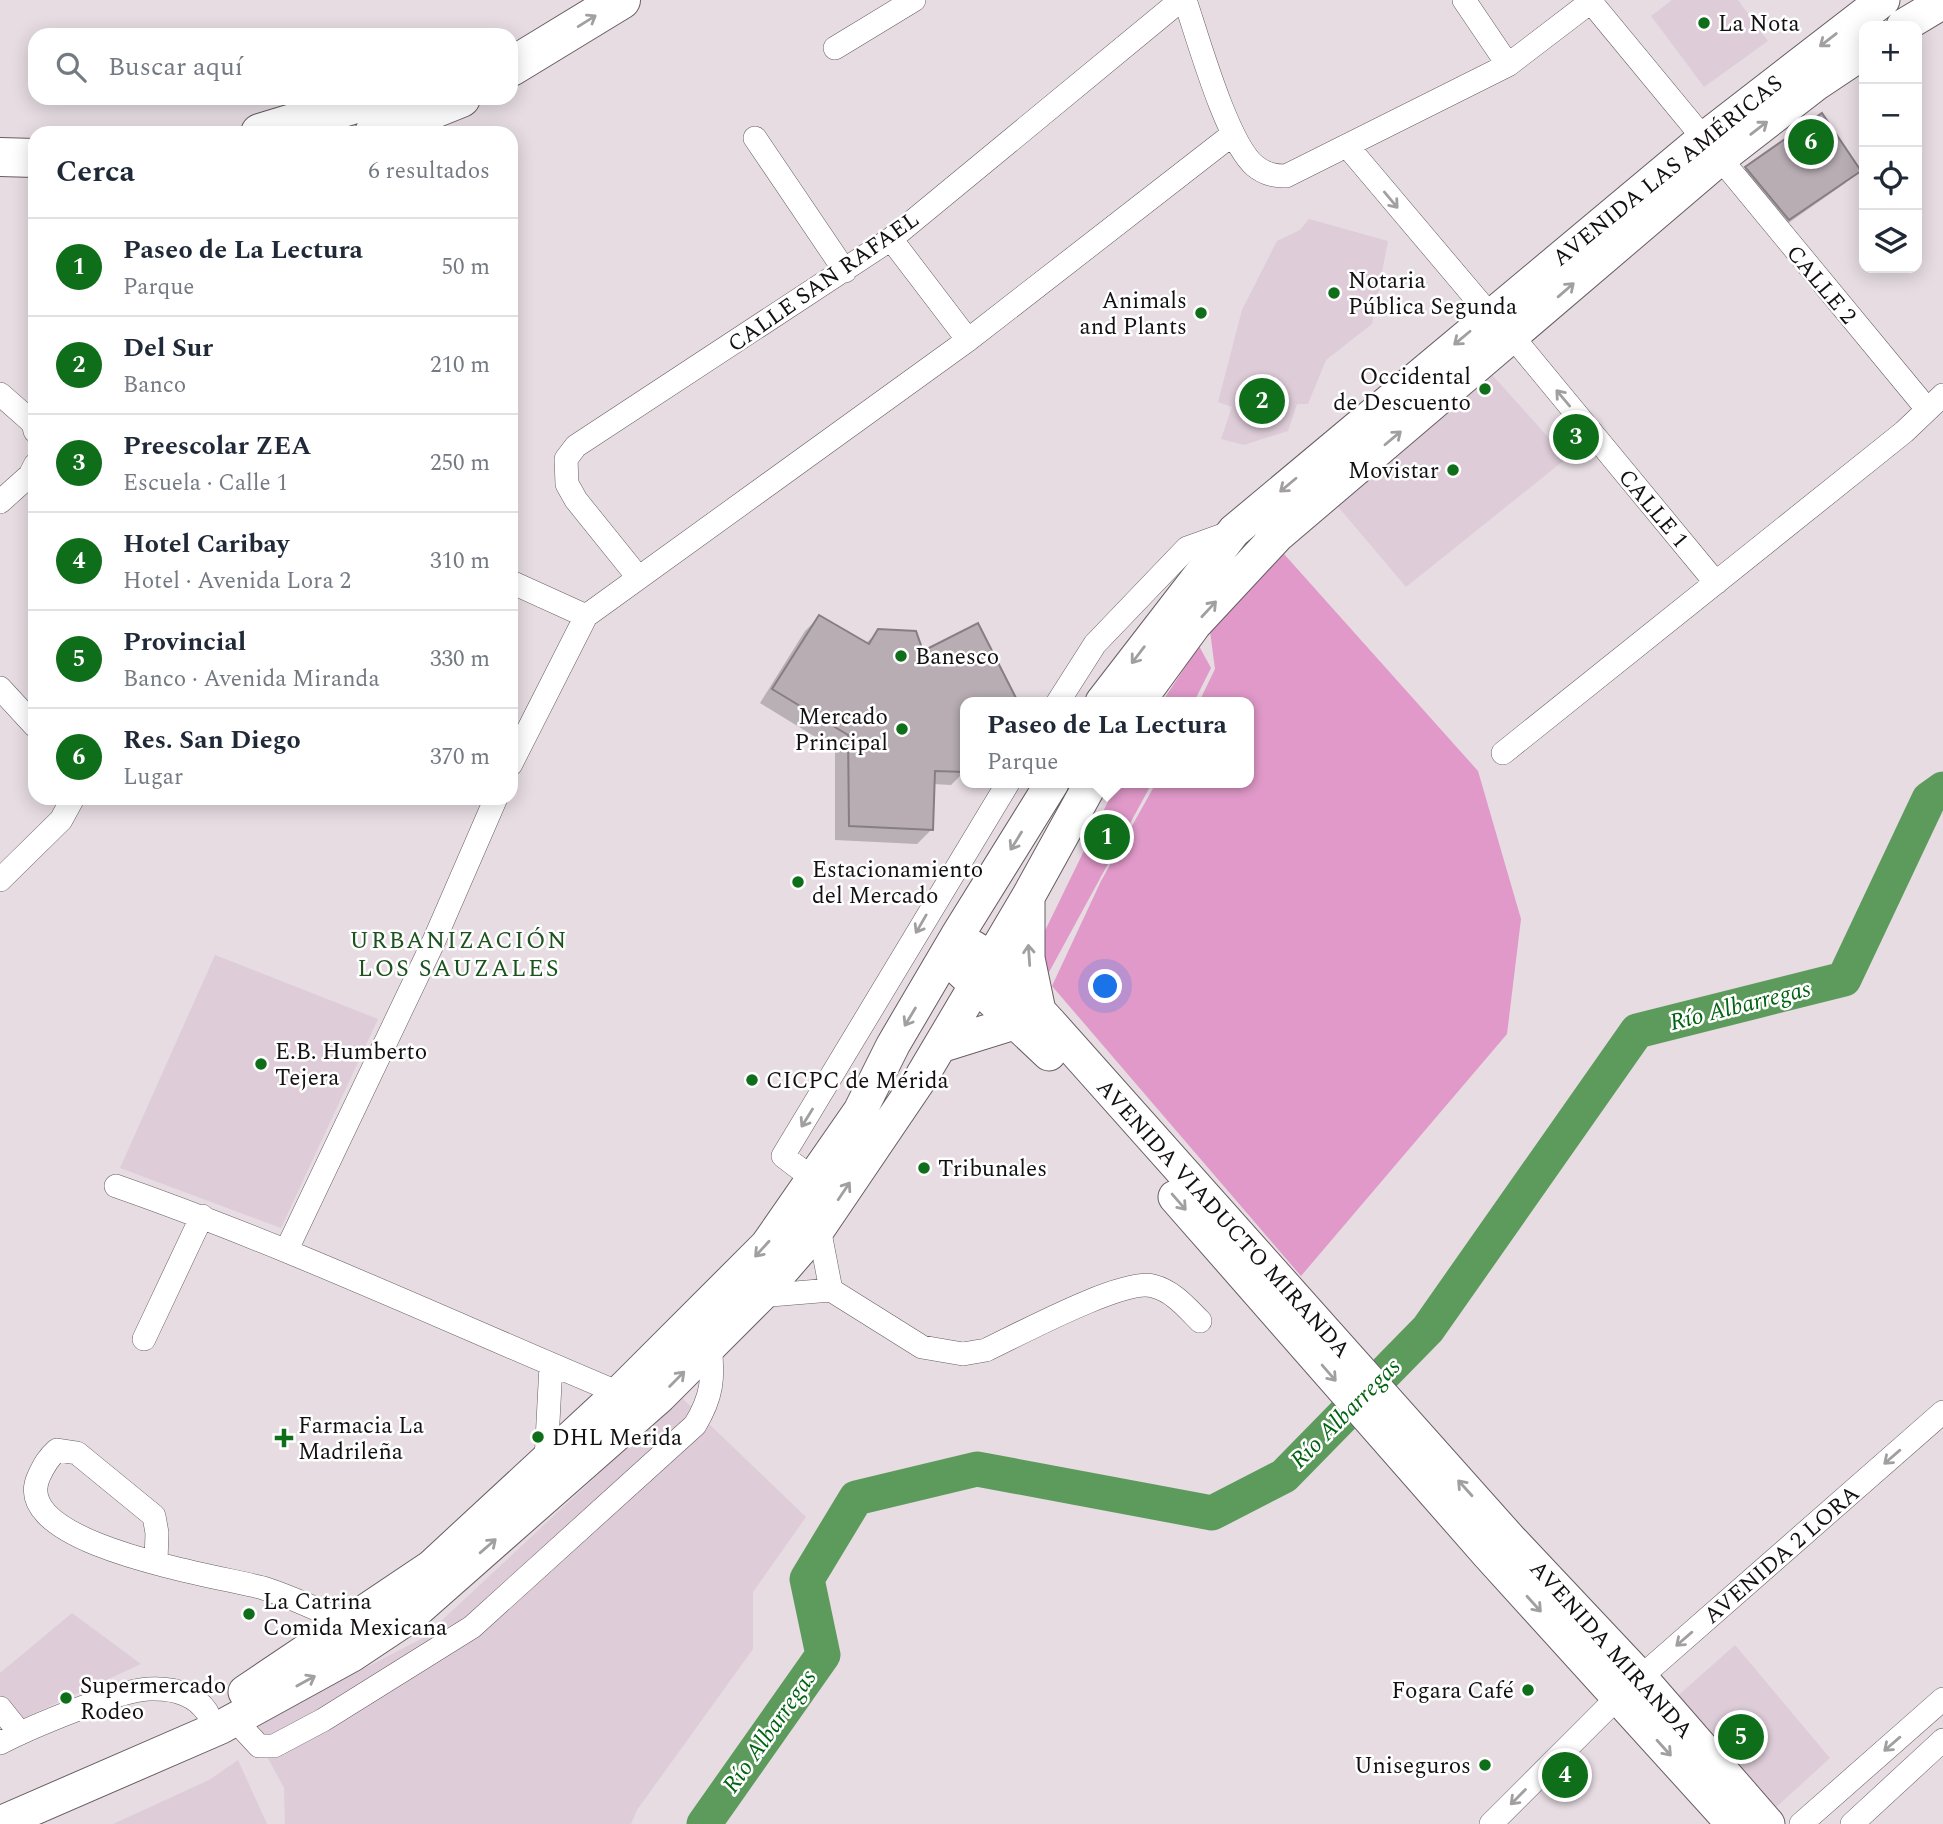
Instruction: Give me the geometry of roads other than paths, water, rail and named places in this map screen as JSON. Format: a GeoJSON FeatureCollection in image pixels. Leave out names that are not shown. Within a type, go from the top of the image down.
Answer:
{"type":"FeatureCollection","features":[{"type":"Feature","properties":{"kind":"highway"},"geometry":{"type":"LineString","coordinates":[[518,35],[573,0]]}},
{"type":"Feature","properties":{"kind":"highway"},"geometry":{"type":"LineString","coordinates":[[518,63],[621,0]]}},
{"type":"Feature","properties":{"kind":"highway"},"geometry":{"type":"LineString","coordinates":[[283,126],[352,105]]}},
{"type":"Feature","properties":{"kind":"highway"},"geometry":{"type":"LineString","coordinates":[[391,126],[444,105]]}},
{"type":"Feature","properties":{"kind":"highway"},"geometry":{"type":"LineString","coordinates":[[0,137],[28,138]]}},
{"type":"Feature","properties":{"kind":"highway"},"geometry":{"type":"LineString","coordinates":[[0,157],[28,158]]}},
{"type":"Feature","properties":{"kind":"street"},"geometry":{"type":"LineString","coordinates":[[835,48],[914,0]]}},
{"type":"Feature","properties":{"kind":"street"},"geometry":{"type":"LineString","coordinates":[[1183,0],[1234,134],[1254,165],[1272,176],[1286,176],[1348,147],[1508,65],[1592,1]]}},
{"type":"Feature","properties":{"kind":"street","name":"CALLE SAN RAFAEL"},"geometry":{"type":"LineString","coordinates":[[638,577],[576,500],[567,484],[566,459],[576,446],[891,239],[1183,0]]}},
{"type":"Feature","properties":{"kind":"street"},"geometry":{"type":"LineString","coordinates":[[1464,0],[1508,65]]}},
{"type":"Feature","properties":{"kind":"street","name":"AVENIDA LAS AMÉRICAS"},"geometry":{"type":"LineString","coordinates":[[1118,697],[1234,531],[1501,325],[1710,150],[1883,0]]}},
{"type":"Feature","properties":{"kind":"street","name":"CALLE 2"},"geometry":{"type":"LineString","coordinates":[[1592,1],[1710,150],[1935,402]]}},
{"type":"Feature","properties":{"kind":"street"},"geometry":{"type":"LineString","coordinates":[[1911,21],[1943,2]]}},
{"type":"Feature","properties":{"kind":"street","name":"AVENIDA LAS AMÉRICAS"},"geometry":{"type":"LineString","coordinates":[[1710,150],[1859,55]]}},
{"type":"Feature","properties":{"kind":"street"},"geometry":{"type":"LineString","coordinates":[[518,750],[586,615],[968,340],[1234,134]]}},
{"type":"Feature","properties":{"kind":"street"},"geometry":{"type":"LineString","coordinates":[[755,138],[845,271]]}},
{"type":"Feature","properties":{"kind":"street","name":"CALLE 1"},"geometry":{"type":"LineString","coordinates":[[1348,147],[1501,325],[1716,583]]}},
{"type":"Feature","properties":{"kind":"street"},"geometry":{"type":"LineString","coordinates":[[891,239],[968,340]]}},
{"type":"Feature","properties":{"kind":"street","name":"AVENIDA LAS AMÉRICAS"},"geometry":{"type":"LineString","coordinates":[[1119,697],[1195,624],[1277,536],[1501,325]]}},
{"type":"Feature","properties":{"kind":"street"},"geometry":{"type":"LineString","coordinates":[[0,394],[28,418]]}},
{"type":"Feature","properties":{"kind":"street"},"geometry":{"type":"LineString","coordinates":[[1503,753],[1904,432],[1935,402]]}},
{"type":"Feature","properties":{"kind":"street"},"geometry":{"type":"LineString","coordinates":[[0,502],[28,477]]}},
{"type":"Feature","properties":{"kind":"street"},"geometry":{"type":"LineString","coordinates":[[1061,697],[1095,644],[1187,548],[1234,531]]}},
{"type":"Feature","properties":{"kind":"street"},"geometry":{"type":"LineString","coordinates":[[518,585],[586,615]]}},
{"type":"Feature","properties":{"kind":"street"},"geometry":{"type":"LineString","coordinates":[[1077,672],[1112,697]]}},
{"type":"Feature","properties":{"kind":"street"},"geometry":{"type":"LineString","coordinates":[[0,688],[28,718]]}},
{"type":"Feature","properties":{"kind":"street"},"geometry":{"type":"LineString","coordinates":[[812,1178],[783,1156],[1005,788]]}},
{"type":"Feature","properties":{"kind":"street"},"geometry":{"type":"LineString","coordinates":[[0,1823],[352,1655],[409,1617],[629,1403],[767,1245],[860,1111],[951,947],[1049,788]]}},
{"type":"Feature","properties":{"kind":"street"},"geometry":{"type":"LineString","coordinates":[[0,1803],[162,1736],[221,1716],[249,1690],[431,1567],[546,1460],[709,1346],[760,1296],[819,1228],[940,1046],[1088,788]]}},
{"type":"Feature","properties":{"kind":"street"},"geometry":{"type":"LineString","coordinates":[[0,880],[61,820],[69,805]]}},
{"type":"Feature","properties":{"kind":"street"},"geometry":{"type":"LineString","coordinates":[[287,1249],[433,943],[493,805]]}},
{"type":"Feature","properties":{"kind":"street"},"geometry":{"type":"LineString","coordinates":[[1028,897],[1028,958],[1036,1024]]}},
{"type":"Feature","properties":{"kind":"street"},"geometry":{"type":"LineString","coordinates":[[951,947],[984,972],[1036,1024]]}},
{"type":"Feature","properties":{"kind":"street"},"geometry":{"type":"LineString","coordinates":[[940,1046],[1036,1024]]}},
{"type":"Feature","properties":{"kind":"street","name":"AVENIDA VIADUCTO MIRANDA"},"geometry":{"type":"LineString","coordinates":[[1036,1024],[1499,1546]]}},
{"type":"Feature","properties":{"kind":"street"},"geometry":{"type":"LineString","coordinates":[[856,1038],[888,1057]]}},
{"type":"Feature","properties":{"kind":"street"},"geometry":{"type":"LineString","coordinates":[[116,1186],[287,1249],[551,1365],[629,1403]]}},
{"type":"Feature","properties":{"kind":"street"},"geometry":{"type":"LineString","coordinates":[[144,1339],[202,1216]]}},
{"type":"Feature","properties":{"kind":"street"},"geometry":{"type":"LineString","coordinates":[[819,1228],[831,1290]]}},
{"type":"Feature","properties":{"kind":"street"},"geometry":{"type":"LineString","coordinates":[[760,1296],[831,1290],[922,1347],[963,1354],[986,1350],[1118,1290],[1150,1285],[1171,1293],[1200,1321]]}},
{"type":"Feature","properties":{"kind":"street"},"geometry":{"type":"LineString","coordinates":[[0,1708],[10,1738],[145,1689],[182,1693],[221,1716],[259,1746],[274,1746],[323,1720],[472,1627],[695,1425],[708,1403],[713,1378],[709,1346]]}},
{"type":"Feature","properties":{"kind":"street"},"geometry":{"type":"LineString","coordinates":[[546,1460],[551,1365]]}},
{"type":"Feature","properties":{"kind":"street","name":"AVENIDA 2 LORA"},"geometry":{"type":"LineString","coordinates":[[1491,1824],[1630,1687],[1943,1412]]}},
{"type":"Feature","properties":{"kind":"street"},"geometry":{"type":"LineString","coordinates":[[156,1562],[157,1525],[144,1505],[77,1453],[57,1450],[47,1458],[35,1484],[36,1501],[45,1516],[63,1531],[95,1544],[156,1562],[287,1596],[347,1623]]}},
{"type":"Feature","properties":{"kind":"street","name":"AVENIDA MIRANDA"},"geometry":{"type":"LineString","coordinates":[[1499,1546],[1630,1687],[1768,1824]]}},
{"type":"Feature","properties":{"kind":"street","name":"AVENIDA MIRANDA"},"geometry":{"type":"LineString","coordinates":[[1630,1687],[1733,1824]]}},
{"type":"Feature","properties":{"kind":"street"},"geometry":{"type":"LineString","coordinates":[[1801,1824],[1943,1699]]}},
{"type":"Feature","properties":{"kind":"street"},"geometry":{"type":"LineString","coordinates":[[1863,1820],[1943,1740]]}},
{"type":"Feature","properties":{"kind":"waterway","name":"Río Albarregas"},"geometry":{"type":"LineString","coordinates":[[704,1824],[823,1655],[807,1579],[856,1498],[977,1469],[1212,1513],[1284,1476],[1428,1329],[1637,1031],[1844,979],[1929,799],[1943,789]]}},
{"type":"Feature","properties":{"kind":"place","name":"La Nota"},"geometry":{"type":"Point","coordinates":[1704,23]}},
{"type":"Feature","properties":{"kind":"place","name":"Res. San Diego"},"geometry":{"type":"Point","coordinates":[1811,142]}},
{"type":"Feature","properties":{"kind":"place","name":"Notaria Pública Segunda"},"geometry":{"type":"Point","coordinates":[1334,293]}},
{"type":"Feature","properties":{"kind":"place","name":"Animals and Plants"},"geometry":{"type":"Point","coordinates":[1201,313]}},
{"type":"Feature","properties":{"kind":"place","name":"Occidental de Descuento"},"geometry":{"type":"Point","coordinates":[1485,389]}},
{"type":"Feature","properties":{"kind":"place","name":"Del Sur"},"geometry":{"type":"Point","coordinates":[1262,401]}},
{"type":"Feature","properties":{"kind":"place","name":"Preescolar ZEA"},"geometry":{"type":"Point","coordinates":[1576,437]}},
{"type":"Feature","properties":{"kind":"place","name":"Movistar"},"geometry":{"type":"Point","coordinates":[1453,470]}},
{"type":"Feature","properties":{"kind":"place","name":"Banesco"},"geometry":{"type":"Point","coordinates":[901,656]}},
{"type":"Feature","properties":{"kind":"place","name":"Mercado Principal"},"geometry":{"type":"Point","coordinates":[902,729]}},
{"type":"Feature","properties":{"kind":"place","name":"Paseo de La Lectura"},"geometry":{"type":"Point","coordinates":[1107,837]}},
{"type":"Feature","properties":{"kind":"place","name":"Estacionamiento del Mercado"},"geometry":{"type":"Point","coordinates":[798,882]}},
{"type":"Feature","properties":{"kind":"place","name":"E.B. Humberto Tejera"},"geometry":{"type":"Point","coordinates":[261,1064]}},
{"type":"Feature","properties":{"kind":"place","name":"CICPC de Mérida"},"geometry":{"type":"Point","coordinates":[752,1080]}},
{"type":"Feature","properties":{"kind":"place","name":"Tribunales"},"geometry":{"type":"Point","coordinates":[924,1168]}},
{"type":"Feature","properties":{"kind":"place","name":"DHL Merida"},"geometry":{"type":"Point","coordinates":[538,1437]}},
{"type":"Feature","properties":{"kind":"place","name":"Farmacia La Madrileña"},"geometry":{"type":"Point","coordinates":[284,1438]}},
{"type":"Feature","properties":{"kind":"place","name":"La Catrina Comida Mexicana"},"geometry":{"type":"Point","coordinates":[249,1614]}},
{"type":"Feature","properties":{"kind":"place","name":"Fogara Café"},"geometry":{"type":"Point","coordinates":[1528,1690]}},
{"type":"Feature","properties":{"kind":"place","name":"Supermercado Rodeo"},"geometry":{"type":"Point","coordinates":[66,1698]}},
{"type":"Feature","properties":{"kind":"place","name":"Provincial"},"geometry":{"type":"Point","coordinates":[1741,1737]}},
{"type":"Feature","properties":{"kind":"place","name":"Uniseguros"},"geometry":{"type":"Point","coordinates":[1485,1765]}},
{"type":"Feature","properties":{"kind":"place","name":"Hotel Caribay"},"geometry":{"type":"Point","coordinates":[1565,1775]}},
{"type":"Feature","properties":{"kind":"district","name":"URBANIZACIÓN LOS SAUZALES"},"geometry":{"type":"Point","coordinates":[459,954]}}]}
